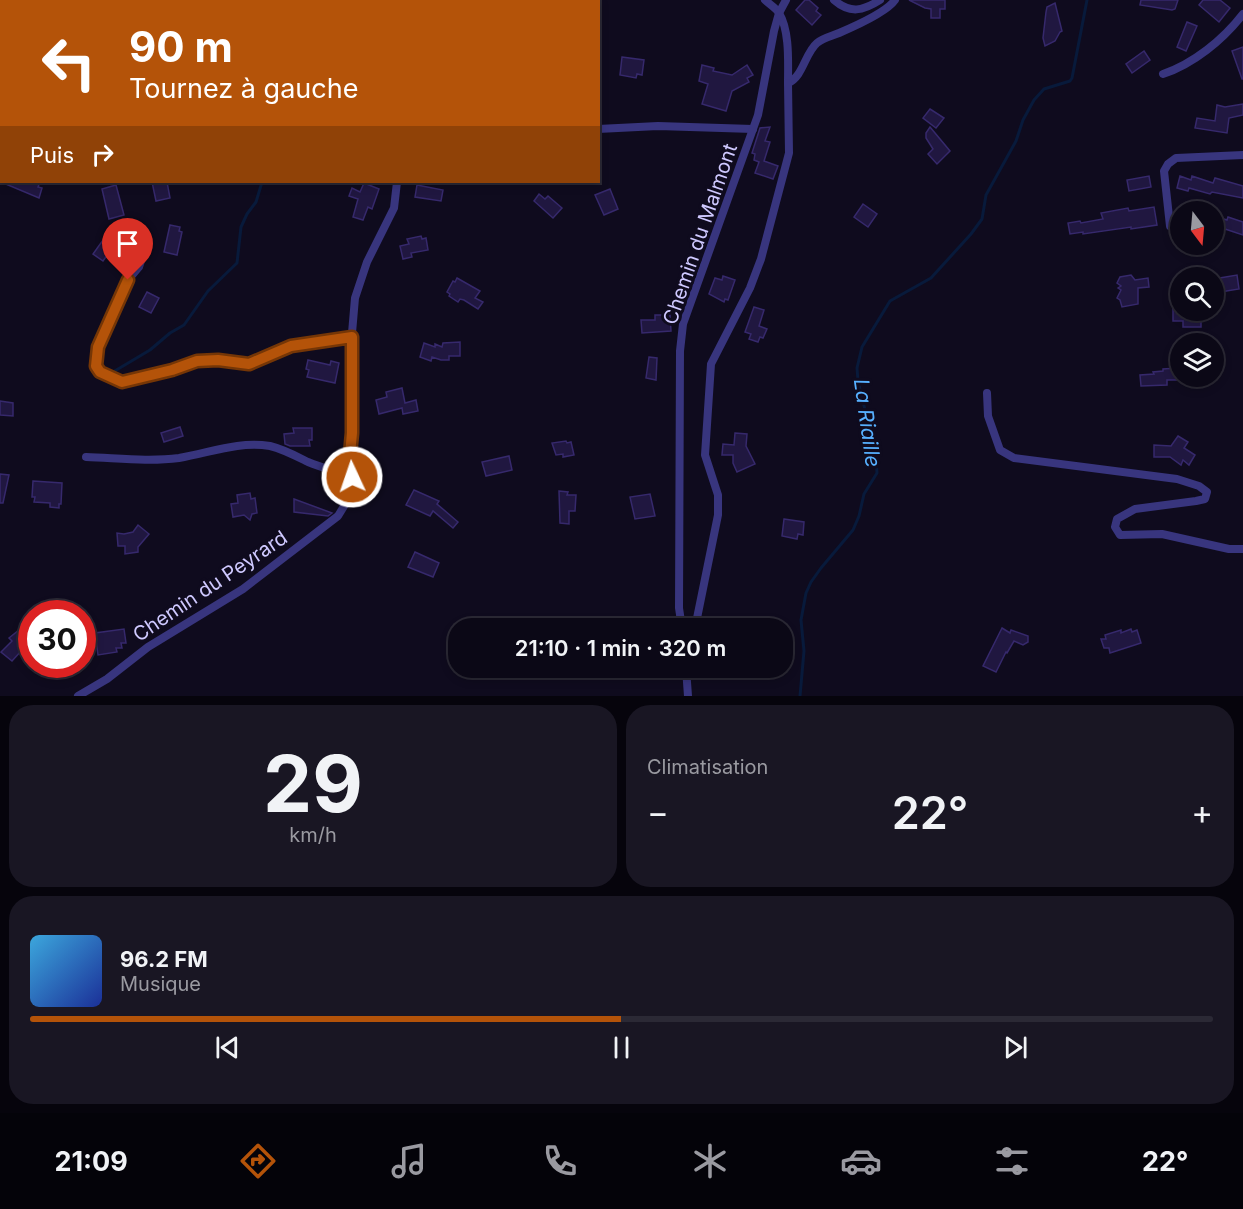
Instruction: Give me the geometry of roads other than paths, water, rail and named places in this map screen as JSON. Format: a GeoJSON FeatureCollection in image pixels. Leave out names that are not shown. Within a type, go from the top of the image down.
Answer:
{"type":"FeatureCollection","features":[{"type":"Feature","properties":{"kind":"street"},"geometry":{"type":"LineString","coordinates":[[697,618],[718,514],[718,495],[705,455],[711,364],[750,288],[764,249],[789,153],[787,43],[779,13],[765,0]]}},
{"type":"Feature","properties":{"kind":"street","name":"Chemin du Malmont"},"geometry":{"type":"LineString","coordinates":[[680,618],[679,462],[680,351],[683,324],[753,129],[779,13],[786,0]]}},
{"type":"Feature","properties":{"kind":"street"},"geometry":{"type":"LineString","coordinates":[[834,0],[843,8],[862,10],[879,0]]}},
{"type":"Feature","properties":{"kind":"street"},"geometry":{"type":"LineString","coordinates":[[788,83],[794,80],[808,53],[819,41],[858,24],[883,10],[895,0]]}},
{"type":"Feature","properties":{"kind":"street"},"geometry":{"type":"LineString","coordinates":[[1163,74],[1183,67],[1236,24],[1243,15]]}},
{"type":"Feature","properties":{"kind":"street"},"geometry":{"type":"LineString","coordinates":[[600,129],[658,126],[753,129]]}},
{"type":"Feature","properties":{"kind":"street"},"geometry":{"type":"LineString","coordinates":[[1170,226],[1164,171],[1168,164],[1176,158],[1243,155]]}},
{"type":"Feature","properties":{"kind":"street","name":"Chemin du Peyrard"},"geometry":{"type":"LineString","coordinates":[[78,696],[106,679],[165,636],[243,589],[338,516],[357,485],[349,465],[352,433],[352,337],[355,298],[367,262],[394,208],[397,183]]}},
{"type":"Feature","properties":{"kind":"street"},"geometry":{"type":"LineString","coordinates":[[140,229],[143,255],[138,267],[128,280],[98,347],[96,366],[100,372],[122,382],[172,370],[197,361],[218,360],[249,364],[291,346],[352,337]]}},
{"type":"Feature","properties":{"kind":"street"},"geometry":{"type":"LineString","coordinates":[[987,393],[988,416],[1000,450],[1014,458],[1178,479],[1199,486],[1207,492],[1205,499],[1135,509],[1117,519],[1115,527],[1120,534],[1162,534],[1229,549],[1243,549]]}},
{"type":"Feature","properties":{"kind":"street"},"geometry":{"type":"LineString","coordinates":[[86,457],[135,460],[178,458],[243,444],[259,445],[278,449],[352,477]]}},
{"type":"Feature","properties":{"kind":"street"},"geometry":{"type":"LineString","coordinates":[[687,678],[688,696]]}},
{"type":"Feature","properties":{"kind":"waterway","name":"La Riaille"},"geometry":{"type":"LineString","coordinates":[[800,696],[804,651],[801,620],[806,593],[821,568],[853,530],[864,494],[877,473],[876,459],[866,431],[866,414],[858,381],[857,368],[862,347],[890,301],[931,278],[982,219],[986,195],[1016,141],[1023,120],[1034,100],[1044,89],[1070,81],[1072,78],[1087,0]]}},
{"type":"Feature","properties":{"kind":"waterway"},"geometry":{"type":"LineString","coordinates":[[113,372],[150,350],[170,333],[184,325],[208,291],[237,263],[241,227],[256,202],[262,183]]}}]}
